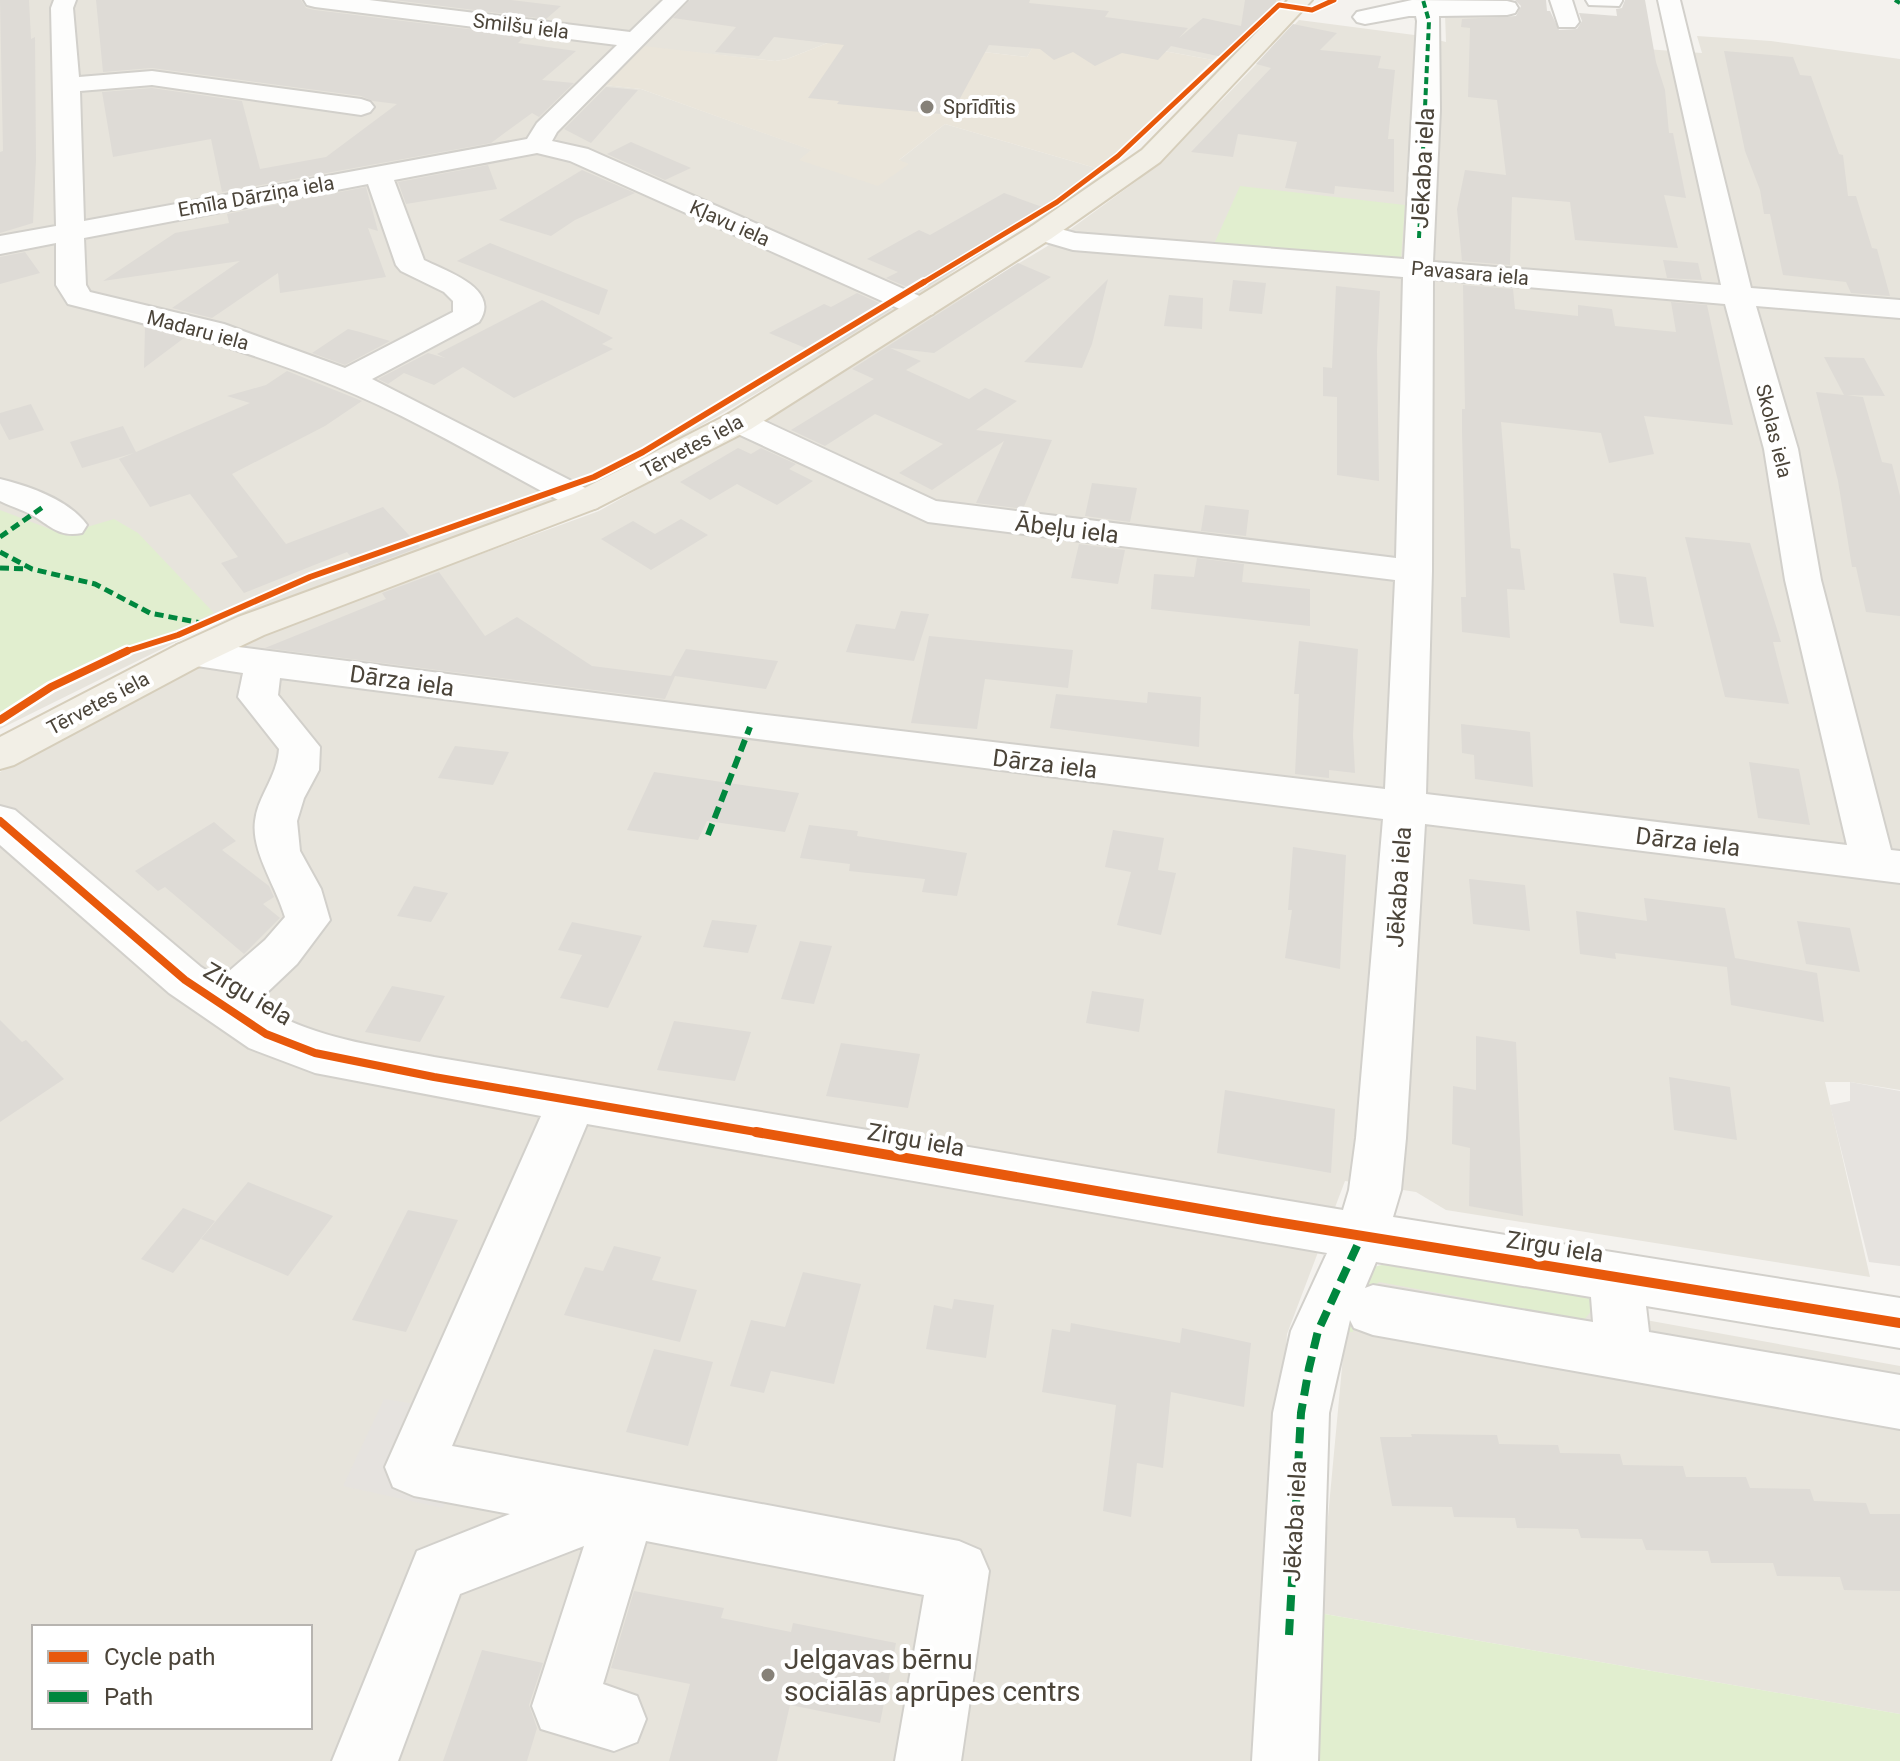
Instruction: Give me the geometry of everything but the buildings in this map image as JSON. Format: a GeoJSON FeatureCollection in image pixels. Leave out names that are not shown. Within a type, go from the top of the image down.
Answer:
{"type":"FeatureCollection","features":[{"type":"Feature","properties":{"kind":"main road","name":"Tērvetes iela"},"geometry":{"type":"LineString","coordinates":[[0,755],[191,654],[251,626],[585,501],[739,422],[1042,232],[1151,156],[1301,0]]}},
{"type":"Feature","properties":{"kind":"street","name":"Madaru iela"},"geometry":{"type":"LineString","coordinates":[[65,0],[62,8],[67,85],[71,285],[79,298],[213,331],[347,379],[411,409],[585,501]]}},
{"type":"Feature","properties":{"kind":"street","name":"Smilšu iela"},"geometry":{"type":"LineString","coordinates":[[315,0],[633,40]]}},
{"type":"Feature","properties":{"kind":"street"},"geometry":{"type":"LineString","coordinates":[[525,147],[676,0]]}},
{"type":"Feature","properties":{"kind":"street","name":"Skolas iela"},"geometry":{"type":"LineString","coordinates":[[1669,0],[1738,295],[1781,449],[1803,580],[1886,865]]}},
{"type":"Feature","properties":{"kind":"street"},"geometry":{"type":"LineString","coordinates":[[1365,17],[1425,4],[1485,11],[1507,8]]}},
{"type":"Feature","properties":{"kind":"street","name":"Jēkaba iela"},"geometry":{"type":"LineString","coordinates":[[1285,1761],[1301,1413],[1318,1331],[1362,1235],[1377,1177],[1405,808],[1414,571],[1418,268],[1427,110],[1425,4]]}},
{"type":"Feature","properties":{"kind":"street"},"geometry":{"type":"LineString","coordinates":[[67,85],[152,78],[361,107]]}},
{"type":"Feature","properties":{"kind":"street","name":"Emīla Dārziņa iela"},"geometry":{"type":"LineString","coordinates":[[0,245],[525,147]]}},
{"type":"Feature","properties":{"kind":"street","name":"Kļavu iela"},"geometry":{"type":"LineString","coordinates":[[525,147],[579,155],[922,308]]}},
{"type":"Feature","properties":{"kind":"street"},"geometry":{"type":"LineString","coordinates":[[347,379],[468,316],[468,298],[454,286],[411,265],[378,174]]}},
{"type":"Feature","properties":{"kind":"street","name":"Pavasara iela"},"geometry":{"type":"LineString","coordinates":[[1042,232],[1073,241],[1900,309]]}},
{"type":"Feature","properties":{"kind":"street","name":"Ābeļu iela"},"geometry":{"type":"LineString","coordinates":[[739,422],[928,511],[1414,571]]}},
{"type":"Feature","properties":{"kind":"street"},"geometry":{"type":"LineString","coordinates":[[0,489],[43,507],[69,525]]}},
{"type":"Feature","properties":{"kind":"street","name":"Dārza iela"},"geometry":{"type":"LineString","coordinates":[[191,654],[781,731],[1886,865]]}},
{"type":"Feature","properties":{"kind":"street"},"geometry":{"type":"LineString","coordinates":[[221,1006],[281,952],[308,920],[299,889],[278,851],[276,821],[283,798],[298,770],[300,747],[258,697],[259,679],[271,664]]}},
{"type":"Feature","properties":{"kind":"street","name":"Zirgu iela"},"geometry":{"type":"LineString","coordinates":[[0,821],[185,980],[266,1034],[315,1053],[572,1101],[1900,1323]]}},
{"type":"Feature","properties":{"kind":"street"},"geometry":{"type":"LineString","coordinates":[[572,1101],[414,1467],[959,1571],[928,1761]]}},
{"type":"Feature","properties":{"kind":"street"},"geometry":{"type":"LineString","coordinates":[[1616,1277],[1623,1353]]}},
{"type":"Feature","properties":{"kind":"street"},"geometry":{"type":"LineString","coordinates":[[1373,1310],[1900,1402]]}},
{"type":"Feature","properties":{"kind":"street"},"geometry":{"type":"LineString","coordinates":[[614,1719],[564,1706],[618,1507]]}},
{"type":"Feature","properties":{"kind":"street"},"geometry":{"type":"LineString","coordinates":[[365,1761],[438,1572],[618,1507]]}},
{"type":"Feature","properties":{"kind":"shaded area"},"geometry":{"type":"Polygon","coordinates":[[[0,0],[1281,0],[1213,60],[1044,29],[1027,57],[845,36],[775,61],[643,47],[605,85],[641,89],[812,150],[800,160],[908,164],[898,161],[945,124],[1099,169],[895,313],[647,457],[546,504],[204,628],[0,729],[0,0]]]}},
{"type":"Feature","properties":{"kind":"shaded area"},"geometry":{"type":"Polygon","coordinates":[[[1445,14],[1504,18],[1545,42],[1702,53],[1697,36],[1771,41],[1900,59],[1900,1090],[1850,1082],[1825,1082],[1870,1277],[1446,1210],[1416,1192],[1345,1181],[1287,1334],[1254,1761],[0,1761],[0,772],[231,645],[599,511],[736,434],[1046,247],[1138,180],[1223,99],[1299,20],[1446,42],[1445,14]]]}},
{"type":"Feature","properties":{"kind":"shaded area","name":"Sprīdītis"},"geometry":{"type":"Polygon","coordinates":[[[1043,29],[1213,60],[1099,169],[945,124],[899,160],[909,164],[878,186],[799,160],[811,150],[641,89],[604,85],[643,46],[775,61],[845,36],[1027,57],[1043,29]]]}},
{"type":"Feature","properties":{"kind":"shaded area"},"geometry":{"type":"Polygon","coordinates":[[[1850,1082],[1900,1091],[1900,1266],[1869,1262],[1830,1105],[1850,1101],[1850,1082]]]}},
{"type":"Feature","properties":{"kind":"shaded area"},"geometry":{"type":"Polygon","coordinates":[[[1370,1270],[1900,1366],[1900,1714],[1319,1613],[1347,1314],[1370,1270]]]}},
{"type":"Feature","properties":{"kind":"shaded area"},"geometry":{"type":"Polygon","coordinates":[[[384,1399],[460,1411],[442,1451],[463,1456],[443,1508],[343,1486],[384,1399]]]}},
{"type":"Feature","properties":{"kind":"green space"},"geometry":{"type":"Polygon","coordinates":[[[1240,186],[1405,205],[1401,259],[1214,244],[1240,186]]]}},
{"type":"Feature","properties":{"kind":"green space"},"geometry":{"type":"Polygon","coordinates":[[[0,510],[63,534],[114,519],[138,533],[214,613],[149,642],[120,648],[71,671],[0,713],[0,510]]]}},
{"type":"Feature","properties":{"kind":"green space"},"geometry":{"type":"Polygon","coordinates":[[[1400,1260],[1581,1291],[1591,1298],[1592,1310],[1584,1320],[1379,1282],[1355,1305],[1353,1332],[1335,1331],[1370,1268],[1400,1260]]]}},
{"type":"Feature","properties":{"kind":"green space"},"geometry":{"type":"Polygon","coordinates":[[[1319,1613],[1900,1714],[1900,1761],[1312,1761],[1319,1613]]]}},
{"type":"Feature","properties":{"kind":"marked path"},"geometry":{"type":"LineString","coordinates":[[1419,238],[1429,21],[1423,0]]}},
{"type":"Feature","properties":{"kind":"marked path"},"geometry":{"type":"LineString","coordinates":[[1895,0],[1900,3]]}},
{"type":"Feature","properties":{"kind":"marked path"},"geometry":{"type":"LineString","coordinates":[[0,537],[43,507]]}},
{"type":"Feature","properties":{"kind":"marked path"},"geometry":{"type":"LineString","coordinates":[[0,552],[32,569],[95,584],[150,613],[201,623]]}},
{"type":"Feature","properties":{"kind":"marked path"},"geometry":{"type":"LineString","coordinates":[[0,568],[28,569]]}},
{"type":"Feature","properties":{"kind":"marked path"},"geometry":{"type":"LineString","coordinates":[[708,835],[750,727]]}},
{"type":"Feature","properties":{"kind":"marked path"},"geometry":{"type":"LineString","coordinates":[[1289,1635],[1301,1413],[1309,1368],[1318,1331],[1362,1235]]}},
{"type":"Feature","properties":{"kind":"cycle path"},"geometry":{"type":"LineString","coordinates":[[0,720],[51,687],[112,656],[178,635],[310,577],[594,477],[643,452],[1057,202],[1118,156],[1279,5],[1312,10],[1334,0]]}},
{"type":"Feature","properties":{"kind":"cycle path"},"geometry":{"type":"LineString","coordinates":[[0,821],[185,980],[266,1034],[315,1053],[434,1077],[1264,1220],[1900,1323]]}},
{"type":"Feature","properties":{"kind":"place","name":"Sprīdītis"},"geometry":{"type":"Point","coordinates":[927,107]}},
{"type":"Feature","properties":{"kind":"place","name":"Jelgavas bērnu sociālās aprūpes centrs"},"geometry":{"type":"Point","coordinates":[768,1675]}}]}
